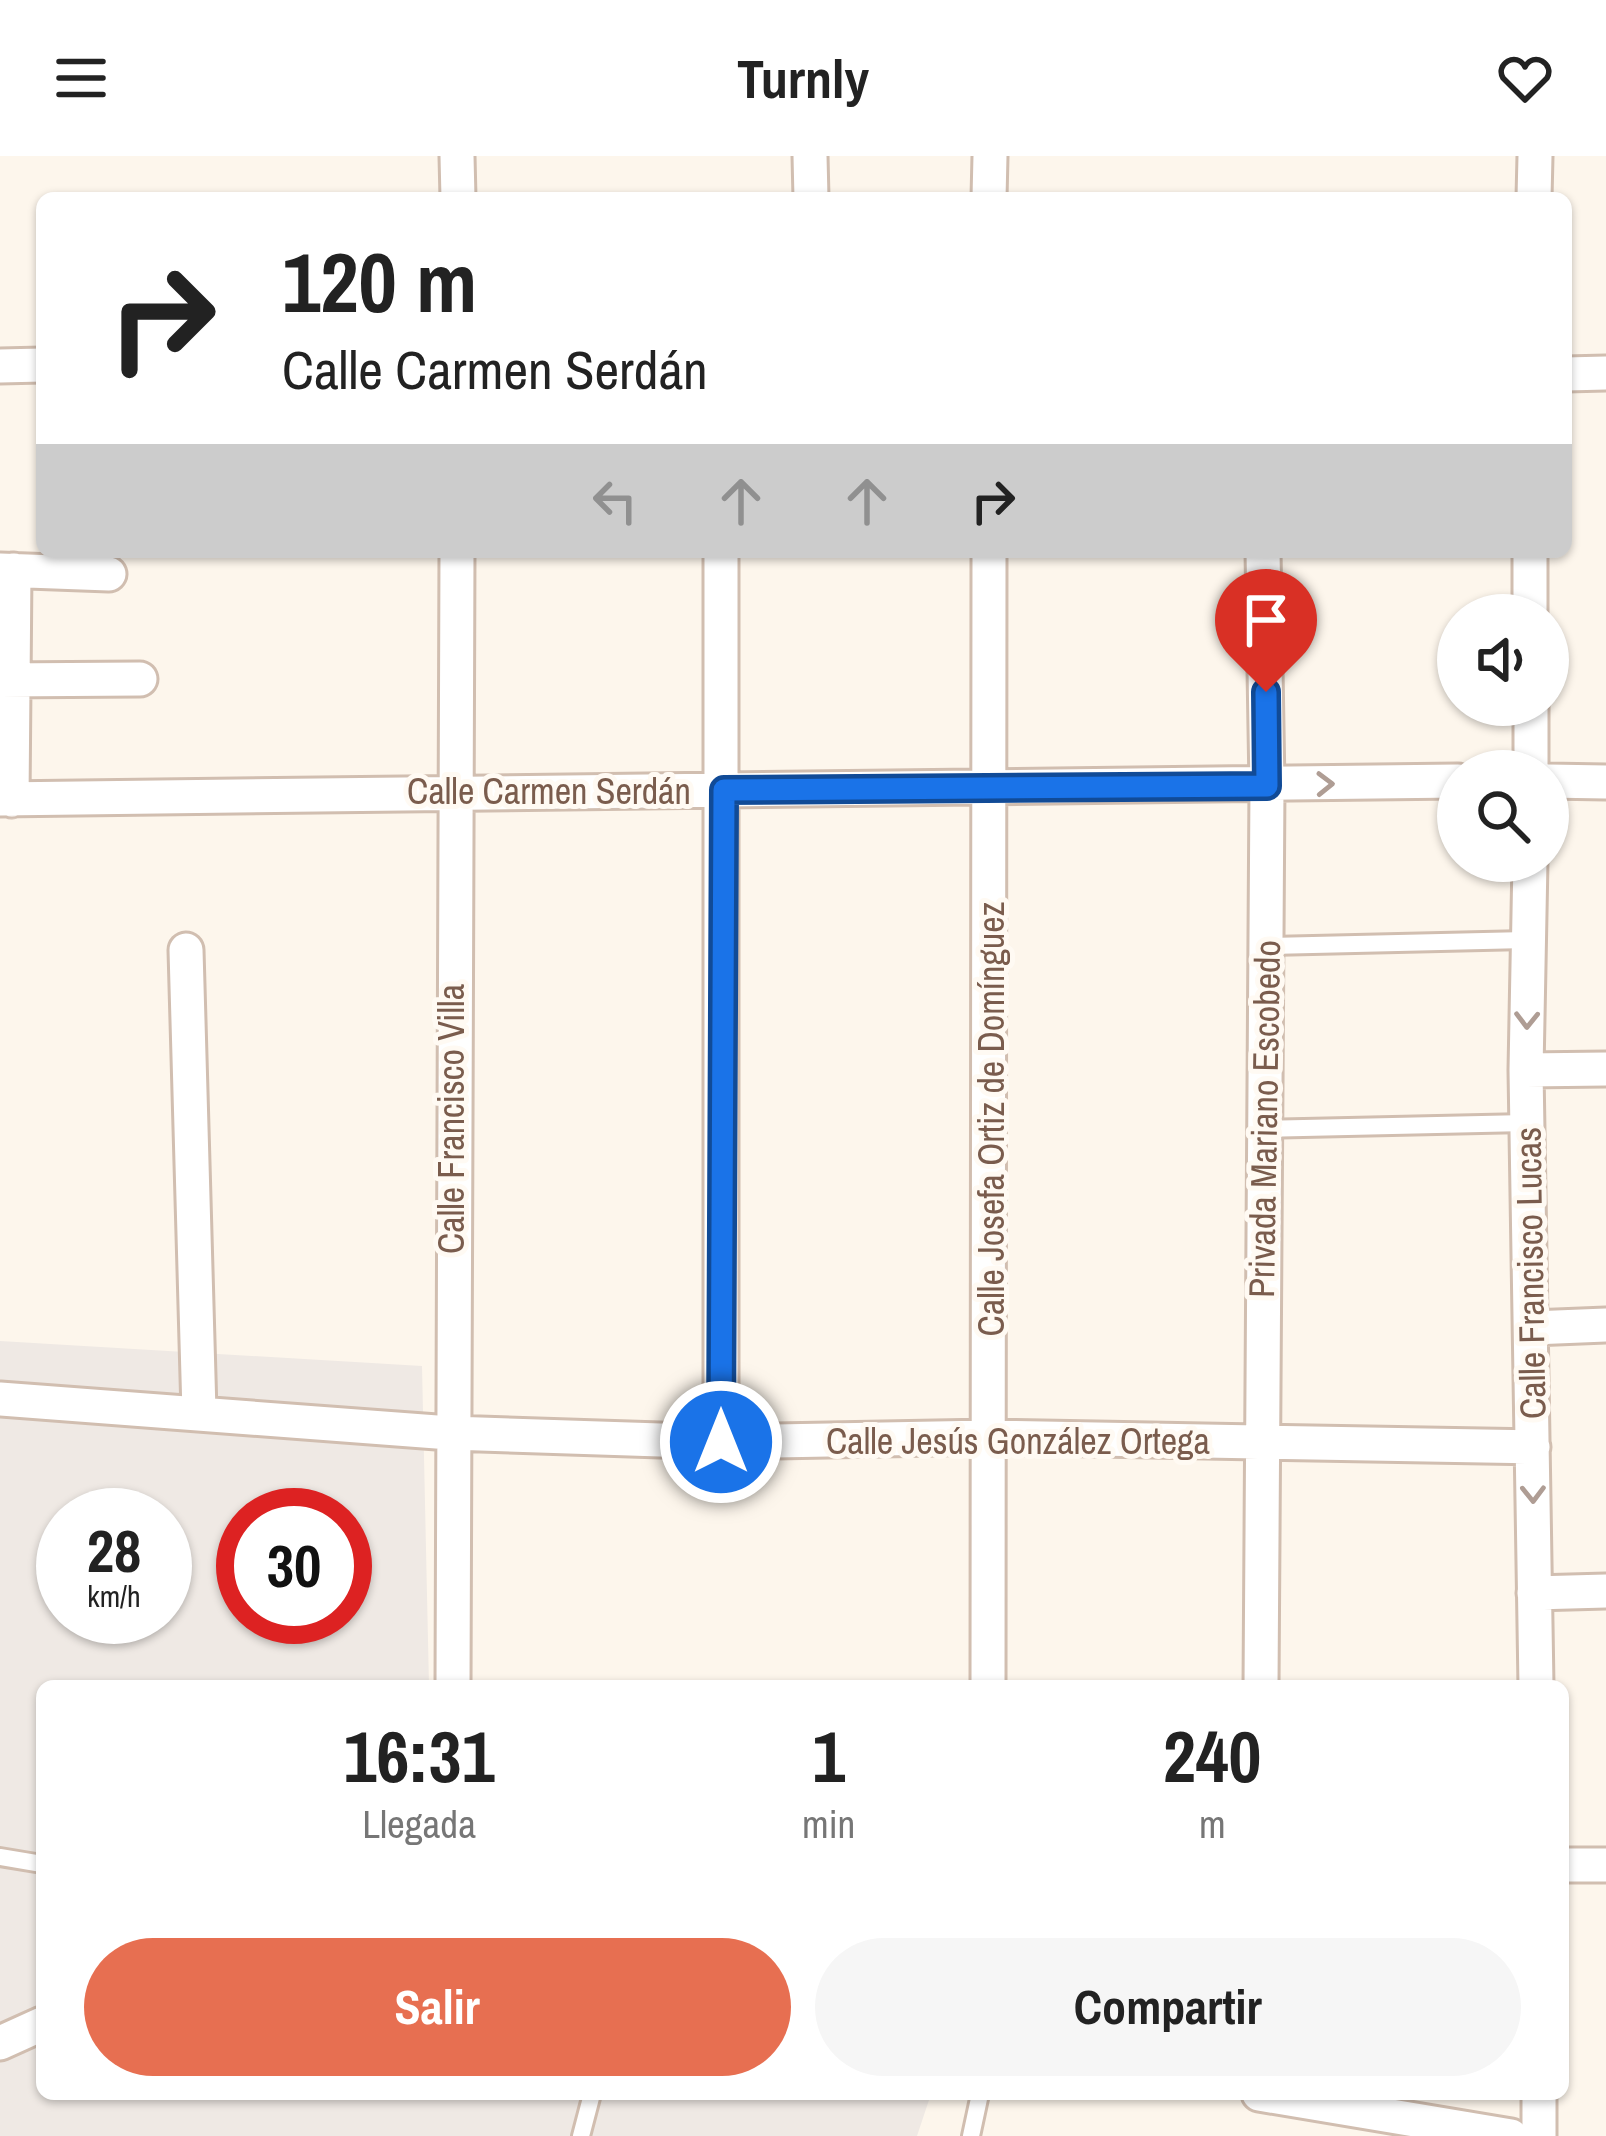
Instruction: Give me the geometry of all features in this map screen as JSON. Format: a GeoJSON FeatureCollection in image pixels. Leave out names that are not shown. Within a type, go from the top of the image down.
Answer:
{"type":"FeatureCollection","features":[{"type":"Feature","properties":{"kind":"street"},"geometry":{"type":"LineString","coordinates":[[457,156],[458,192]]}},
{"type":"Feature","properties":{"kind":"street"},"geometry":{"type":"LineString","coordinates":[[811,156],[811,192]]}},
{"type":"Feature","properties":{"kind":"street"},"geometry":{"type":"LineString","coordinates":[[989,192],[990,156]]}},
{"type":"Feature","properties":{"kind":"street"},"geometry":{"type":"LineString","coordinates":[[1534,192],[1535,156]]}},
{"type":"Feature","properties":{"kind":"street"},"geometry":{"type":"LineString","coordinates":[[0,366],[36,365]]}},
{"type":"Feature","properties":{"kind":"street"},"geometry":{"type":"LineString","coordinates":[[1572,374],[1606,373]]}},
{"type":"Feature","properties":{"kind":"street","name":"Calle Francisco Villa"},"geometry":{"type":"LineString","coordinates":[[454,1680],[450,1433],[457,558]]}},
{"type":"Feature","properties":{"kind":"street"},"geometry":{"type":"LineString","coordinates":[[721,558],[721,1442]]}},
{"type":"Feature","properties":{"kind":"street","name":"Calle Josefa Ortiz de Domínguez"},"geometry":{"type":"LineString","coordinates":[[988,558],[992,784],[988,1680]]}},
{"type":"Feature","properties":{"kind":"street","name":"Privada Mariano Escobedo"},"geometry":{"type":"LineString","coordinates":[[1261,1680],[1264,558]]}},
{"type":"Feature","properties":{"kind":"street"},"geometry":{"type":"LineString","coordinates":[[1529,558],[1530,594]]}},
{"type":"Feature","properties":{"kind":"street"},"geometry":{"type":"LineString","coordinates":[[6,800],[7,570],[109,574]]}},
{"type":"Feature","properties":{"kind":"street"},"geometry":{"type":"LineString","coordinates":[[6,680],[140,679]]}},
{"type":"Feature","properties":{"kind":"street"},"geometry":{"type":"LineString","coordinates":[[1569,781],[1606,782]]}},
{"type":"Feature","properties":{"kind":"street","name":"Calle Carmen Serdán"},"geometry":{"type":"LineString","coordinates":[[6,800],[1437,782]]}},
{"type":"Feature","properties":{"kind":"street","name":"Calle Francisco Lucas"},"geometry":{"type":"LineString","coordinates":[[1529,882],[1526,1070],[1536,1680]]}},
{"type":"Feature","properties":{"kind":"street"},"geometry":{"type":"LineString","coordinates":[[186,950],[199,1412]]}},
{"type":"Feature","properties":{"kind":"street"},"geometry":{"type":"LineString","coordinates":[[1526,1070],[1606,1069]]}},
{"type":"Feature","properties":{"kind":"street"},"geometry":{"type":"LineString","coordinates":[[1532,1328],[1606,1325]]}},
{"type":"Feature","properties":{"kind":"street","name":"Calle Jesús González Ortega"},"geometry":{"type":"LineString","coordinates":[[0,1400],[450,1433],[721,1442],[989,1437],[1533,1447]]}},
{"type":"Feature","properties":{"kind":"street"},"geometry":{"type":"LineString","coordinates":[[1534,1593],[1606,1592]]}},
{"type":"Feature","properties":{"kind":"street"},"geometry":{"type":"LineString","coordinates":[[1569,1865],[1606,1865]]}},
{"type":"Feature","properties":{"kind":"street"},"geometry":{"type":"LineString","coordinates":[[0,2043],[36,2027]]}},
{"type":"Feature","properties":{"kind":"street"},"geometry":{"type":"LineString","coordinates":[[1285,2100],[1406,2128],[1511,2136]]}},
{"type":"Feature","properties":{"kind":"street"},"geometry":{"type":"LineString","coordinates":[[1539,2100],[1539,2136]]}},
{"type":"Feature","properties":{"kind":"lane"},"geometry":{"type":"LineString","coordinates":[[1266,946],[1528,940]]}},
{"type":"Feature","properties":{"kind":"lane"},"geometry":{"type":"LineString","coordinates":[[1264,1129],[1528,1123]]}},
{"type":"Feature","properties":{"kind":"lane"},"geometry":{"type":"LineString","coordinates":[[0,1857],[36,1863]]}},
{"type":"Feature","properties":{"kind":"lane"},"geometry":{"type":"LineString","coordinates":[[581,2136],[590,2100]]}},
{"type":"Feature","properties":{"kind":"lane"},"geometry":{"type":"LineString","coordinates":[[971,2136],[979,2100]]}},
{"type":"Feature","properties":{"kind":"shaded area"},"geometry":{"type":"Polygon","coordinates":[[[0,1341],[422,1366],[429,1680],[36,1680],[36,2100],[929,2100],[917,2136],[0,2136],[0,1341]]]}},
{"type":"Feature","properties":{"kind":"route"},"geometry":{"type":"LineString","coordinates":[[721,1442],[724,790],[992,784],[1267,786],[1266,692]]}}]}
